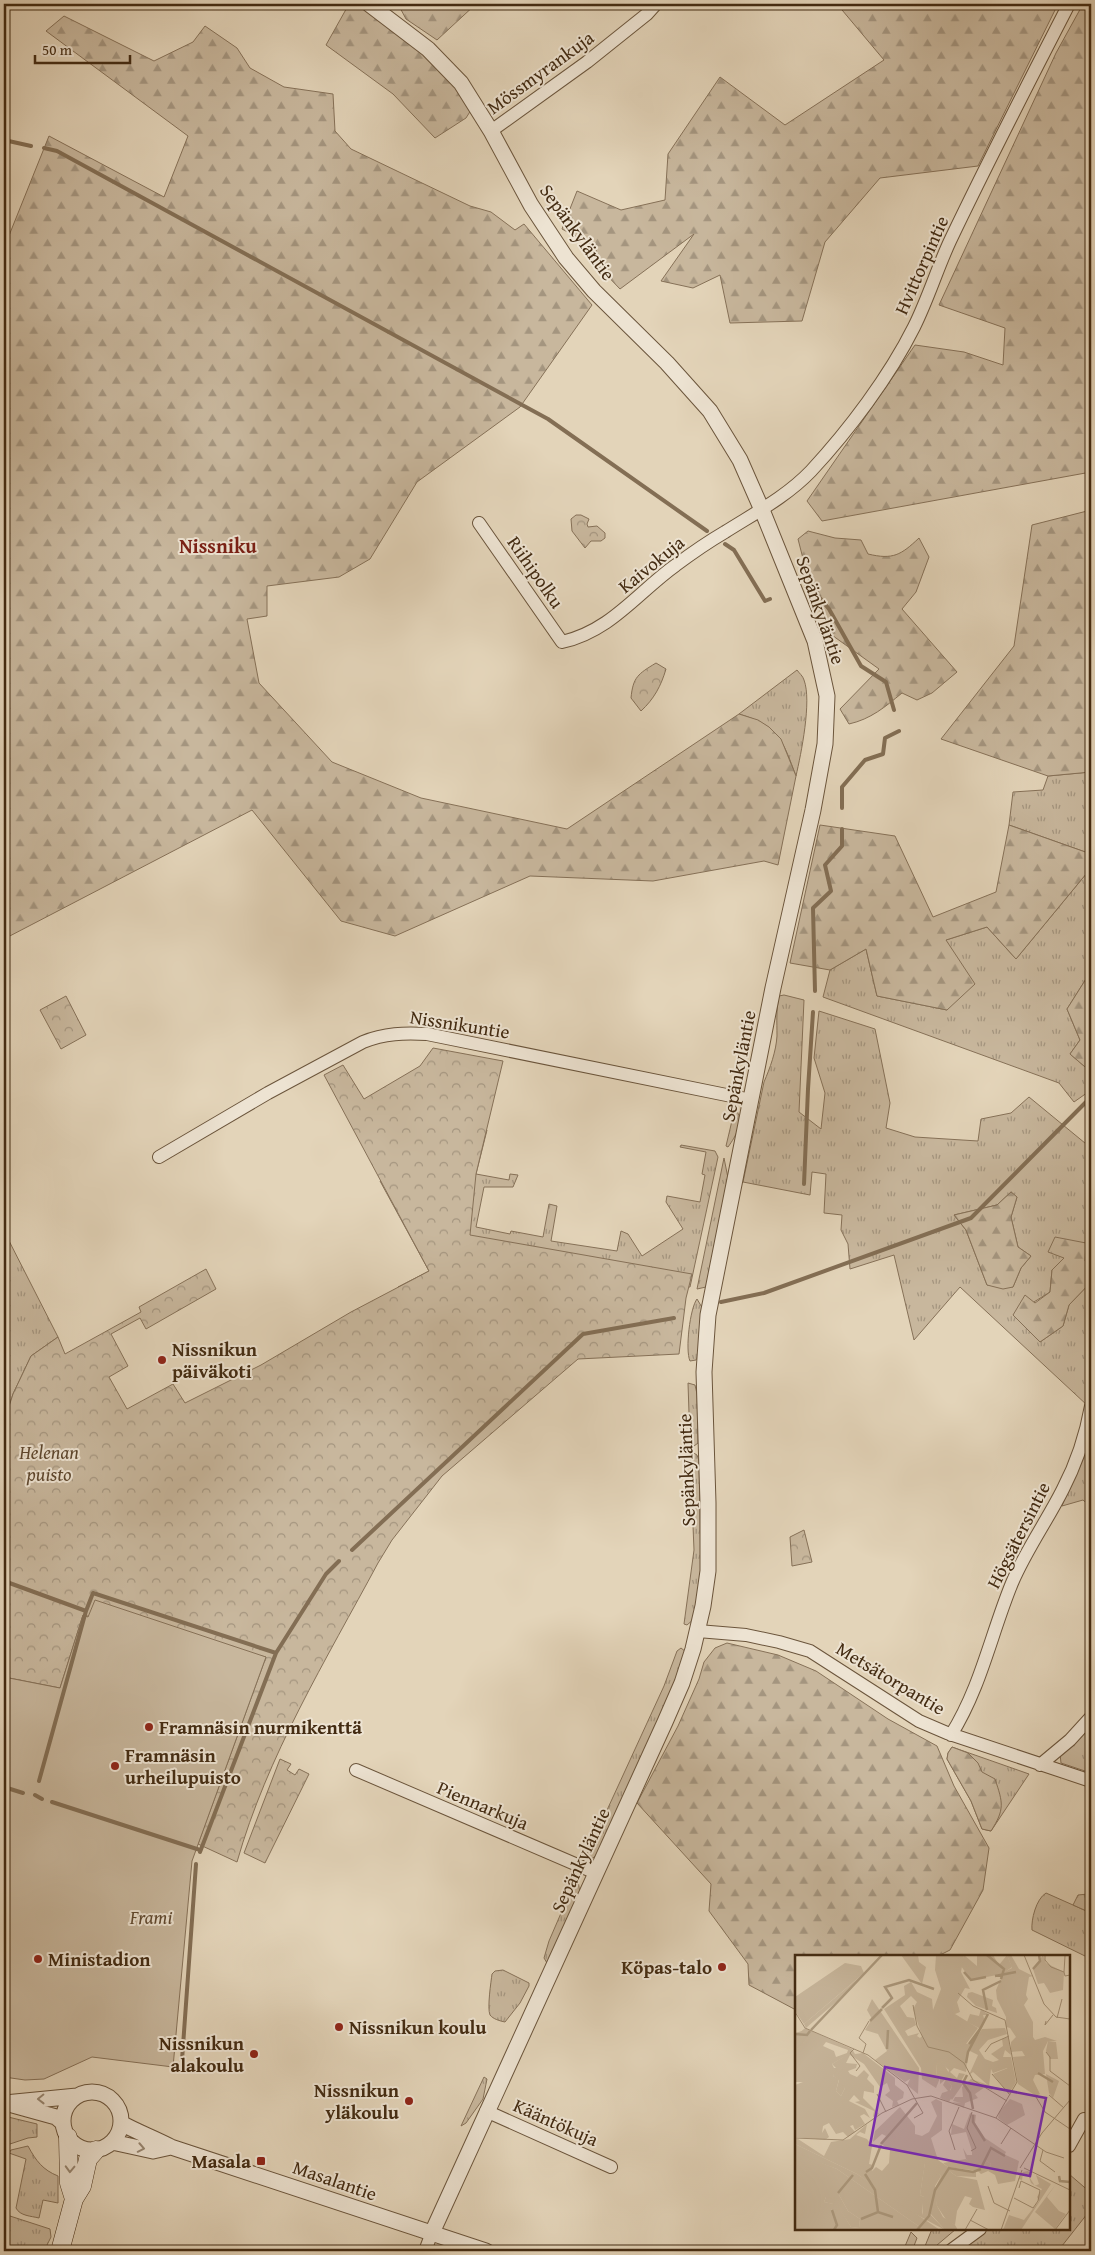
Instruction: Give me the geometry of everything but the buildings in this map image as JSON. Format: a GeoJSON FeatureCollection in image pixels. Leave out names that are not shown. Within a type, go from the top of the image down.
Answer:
{"type":"FeatureCollection","features":[{"type":"Feature","properties":{"kind":"main road"},"geometry":{"type":"LineString","coordinates":[[66,2130],[69,2183],[74,2199]]}},
{"type":"Feature","properties":{"kind":"main road"},"geometry":{"type":"LineString","coordinates":[[60,2251],[74,2199],[82,2186],[88,2159],[96,2150]]}},
{"type":"Feature","properties":{"kind":"street","name":"Sepänkyläntie"},"geometry":{"type":"LineString","coordinates":[[369,4],[428,49],[461,83],[491,131],[530,205],[566,258],[594,291],[667,363],[710,411],[740,460],[762,510],[815,641],[827,696],[825,744],[813,810],[781,951],[706,1333],[704,1372],[708,1570],[698,1630],[679,1691],[431,2235]]}},
{"type":"Feature","properties":{"kind":"street","name":"Mössmyrankuja"},"geometry":{"type":"LineString","coordinates":[[491,131],[594,57],[647,14],[656,4]]}},
{"type":"Feature","properties":{"kind":"street","name":"Hvittorpintie"},"geometry":{"type":"LineString","coordinates":[[762,510],[792,488],[810,471],[847,427],[905,343],[949,243],[1070,4]]}},
{"type":"Feature","properties":{"kind":"street","name":"Kaivokuja"},"geometry":{"type":"LineString","coordinates":[[562,642],[578,639],[626,609],[668,571],[726,531],[762,510]]}},
{"type":"Feature","properties":{"kind":"street","name":"Riihipolku"},"geometry":{"type":"LineString","coordinates":[[479,522],[562,642]]}},
{"type":"Feature","properties":{"kind":"street","name":"Nissnikuntie"},"geometry":{"type":"LineString","coordinates":[[159,1157],[268,1093],[347,1050],[379,1036],[402,1033],[427,1034],[751,1100]]}},
{"type":"Feature","properties":{"kind":"street","name":"Högsätersintie"},"geometry":{"type":"LineString","coordinates":[[952,1735],[973,1696],[1012,1583],[1026,1552],[1066,1482],[1091,1406]]}},
{"type":"Feature","properties":{"kind":"street","name":"Metsätorpantie"},"geometry":{"type":"LineString","coordinates":[[698,1630],[746,1635],[810,1651],[919,1721],[952,1735],[1091,1781]]}},
{"type":"Feature","properties":{"kind":"street"},"geometry":{"type":"LineString","coordinates":[[1040,1765],[1070,1740],[1091,1717]]}},
{"type":"Feature","properties":{"kind":"street","name":"Piennarkuja"},"geometry":{"type":"LineString","coordinates":[[356,1770],[596,1873]]}},
{"type":"Feature","properties":{"kind":"street"},"geometry":{"type":"LineString","coordinates":[[91,2092],[110,2098],[118,2107],[121,2123],[120,2130],[112,2142],[105,2147],[96,2150],[83,2148],[56,2117],[5,2102],[77,2096],[91,2092]]}},
{"type":"Feature","properties":{"kind":"street"},"geometry":{"type":"LineString","coordinates":[[66,2130],[65,2112],[69,2103],[77,2096]]}},
{"type":"Feature","properties":{"kind":"street","name":"Kääntökuja"},"geometry":{"type":"LineString","coordinates":[[486,2111],[611,2167]]}},
{"type":"Feature","properties":{"kind":"street"},"geometry":{"type":"LineString","coordinates":[[1070,2144],[1084,2119]]}},
{"type":"Feature","properties":{"kind":"street","name":"Masalantie"},"geometry":{"type":"LineString","coordinates":[[121,2123],[141,2135],[171,2147],[431,2235],[486,2251]]}},
{"type":"Feature","properties":{"kind":"street","name":"Masalantie"},"geometry":{"type":"LineString","coordinates":[[112,2142],[153,2151],[171,2147]]}},
{"type":"Feature","properties":{"kind":"street"},"geometry":{"type":"LineString","coordinates":[[950,2251],[979,2230]]}},
{"type":"Feature","properties":{"kind":"street"},"geometry":{"type":"LineString","coordinates":[[426,2251],[431,2235]]}},
{"type":"Feature","properties":{"kind":"green space"},"geometry":{"type":"Polygon","coordinates":[[[349,4],[356,4],[409,42],[446,75],[471,110],[466,118],[435,138],[393,94],[326,45],[349,4]]]}},
{"type":"Feature","properties":{"kind":"green space"},"geometry":{"type":"Polygon","coordinates":[[[398,4],[476,4],[437,40],[406,19],[398,4]]]}},
{"type":"Feature","properties":{"kind":"green space"},"geometry":{"type":"Polygon","coordinates":[[[837,4],[1058,4],[978,166],[880,178],[825,242],[802,321],[730,323],[720,275],[693,288],[661,281],[694,234],[620,289],[597,265],[596,247],[562,229],[577,191],[621,210],[665,200],[668,154],[720,77],[785,125],[884,60],[837,4]]]}},
{"type":"Feature","properties":{"kind":"green space"},"geometry":{"type":"Polygon","coordinates":[[[1083,4],[1091,4],[1091,472],[822,521],[807,501],[915,345],[964,352],[1003,365],[1005,328],[939,305],[1056,53],[1083,4]]]}},
{"type":"Feature","properties":{"kind":"green space"},"geometry":{"type":"Polygon","coordinates":[[[64,16],[154,61],[193,42],[205,26],[237,48],[250,68],[284,87],[333,94],[335,131],[351,149],[470,206],[491,212],[515,230],[524,224],[592,305],[520,407],[417,482],[370,559],[339,577],[267,586],[267,616],[247,619],[259,683],[332,762],[421,798],[567,829],[739,714],[758,720],[769,727],[781,739],[796,776],[778,865],[764,861],[653,881],[530,876],[395,936],[341,921],[252,810],[4,939],[4,248],[49,136],[164,197],[188,136],[46,31],[64,16]]]}},
{"type":"Feature","properties":{"kind":"green space"},"geometry":{"type":"Polygon","coordinates":[[[1091,510],[1091,772],[1048,776],[941,739],[1014,646],[1032,525],[1091,510]]]}},
{"type":"Feature","properties":{"kind":"green space"},"geometry":{"type":"Polygon","coordinates":[[[576,515],[589,519],[588,527],[597,526],[605,533],[605,538],[601,541],[591,541],[585,548],[572,531],[571,519],[576,515]]]}},
{"type":"Feature","properties":{"kind":"green space"},"geometry":{"type":"Polygon","coordinates":[[[808,531],[835,538],[861,540],[868,554],[877,556],[896,555],[907,549],[919,538],[929,557],[916,592],[902,609],[957,672],[932,693],[917,700],[902,693],[871,716],[849,724],[840,709],[879,669],[829,633],[810,586],[798,539],[808,531]]]}},
{"type":"Feature","properties":{"kind":"green space"},"geometry":{"type":"Polygon","coordinates":[[[656,663],[666,669],[656,692],[641,711],[631,698],[633,685],[641,673],[656,663]]]}},
{"type":"Feature","properties":{"kind":"green space"},"geometry":{"type":"Polygon","coordinates":[[[797,670],[804,680],[807,701],[805,728],[796,776],[787,752],[771,729],[739,714],[797,670]]]}},
{"type":"Feature","properties":{"kind":"green space"},"geometry":{"type":"Polygon","coordinates":[[[1091,767],[1091,854],[1009,825],[1013,792],[1043,790],[1048,776],[1090,772],[1091,767]]]}},
{"type":"Feature","properties":{"kind":"green space"},"geometry":{"type":"Polygon","coordinates":[[[820,825],[895,836],[933,917],[996,892],[1009,825],[1091,854],[1091,868],[1016,959],[987,927],[946,940],[975,984],[947,1010],[877,996],[866,949],[830,970],[790,963],[820,825]]]}},
{"type":"Feature","properties":{"kind":"green space"},"geometry":{"type":"Polygon","coordinates":[[[1091,868],[1091,971],[1067,1009],[1080,1040],[1070,1054],[1091,1072],[1091,1090],[1074,1102],[1059,1083],[823,997],[830,970],[866,949],[877,996],[947,1010],[946,940],[987,927],[1016,959],[1091,868]]]}},
{"type":"Feature","properties":{"kind":"green space"},"geometry":{"type":"Polygon","coordinates":[[[1091,971],[1091,1072],[1070,1054],[1080,1040],[1067,1009],[1091,971]]]}},
{"type":"Feature","properties":{"kind":"green space"},"geometry":{"type":"Polygon","coordinates":[[[784,995],[804,1000],[799,1112],[821,1129],[825,1093],[814,1058],[819,1011],[875,1029],[890,1103],[886,1128],[915,1137],[978,1141],[981,1119],[1011,1113],[1029,1097],[1091,1148],[1091,1262],[1064,1258],[1052,1270],[1050,1292],[1013,1315],[1040,1342],[1063,1326],[1069,1305],[1091,1282],[1091,1381],[1088,1406],[960,1287],[914,1340],[894,1255],[850,1269],[848,1244],[841,1230],[842,1215],[824,1213],[826,1174],[812,1172],[810,1195],[743,1182],[764,1082],[775,1048],[779,996],[784,995]],[[1011,1192],[997,1205],[954,1215],[966,1230],[987,1285],[1013,1287],[1021,1268],[1031,1256],[1018,1247],[1011,1217],[1017,1197],[1011,1192]]]}},
{"type":"Feature","properties":{"kind":"green space"},"geometry":{"type":"Polygon","coordinates":[[[66,996],[86,1035],[61,1049],[40,1010],[66,996]]]}},
{"type":"Feature","properties":{"kind":"green space","name":"Helenan puisto"},"geometry":{"type":"Polygon","coordinates":[[[433,1048],[503,1061],[476,1174],[470,1235],[692,1274],[686,1298],[679,1354],[578,1359],[442,1476],[392,1540],[318,1672],[264,1784],[237,1862],[198,1844],[266,1657],[83,1615],[60,1688],[4,1677],[4,1422],[13,1394],[31,1356],[58,1337],[65,1354],[141,1312],[139,1307],[206,1269],[216,1289],[146,1329],[140,1318],[111,1334],[128,1366],[109,1377],[127,1409],[173,1384],[185,1403],[261,1365],[351,1312],[429,1271],[324,1075],[343,1065],[364,1099],[420,1066],[433,1048]]]}},
{"type":"Feature","properties":{"kind":"green space"},"geometry":{"type":"Polygon","coordinates":[[[735,1108],[738,1113],[739,1123],[734,1138],[728,1147],[726,1146],[735,1108]]]}},
{"type":"Feature","properties":{"kind":"green space"},"geometry":{"type":"Polygon","coordinates":[[[487,1130],[476,1174],[509,1180],[510,1174],[518,1175],[513,1187],[484,1187],[476,1227],[510,1234],[511,1231],[543,1237],[549,1204],[557,1206],[551,1241],[617,1251],[621,1231],[628,1234],[642,1256],[683,1229],[666,1202],[667,1196],[700,1202],[705,1175],[702,1174],[706,1152],[680,1147],[681,1145],[715,1151],[718,1157],[690,1287],[398,1287],[429,1271],[380,1181],[487,1130]]]}},
{"type":"Feature","properties":{"kind":"green space"},"geometry":{"type":"Polygon","coordinates":[[[724,1158],[728,1178],[706,1287],[697,1289],[724,1158]]]}},
{"type":"Feature","properties":{"kind":"green space"},"geometry":{"type":"Polygon","coordinates":[[[1011,1192],[1017,1197],[1011,1217],[1018,1247],[1031,1256],[1021,1268],[1013,1287],[1003,1289],[987,1285],[966,1230],[954,1215],[997,1205],[1011,1192]]]}},
{"type":"Feature","properties":{"kind":"green space"},"geometry":{"type":"Polygon","coordinates":[[[4,1231],[58,1337],[31,1356],[13,1394],[4,1422],[4,1231]]]}},
{"type":"Feature","properties":{"kind":"green space"},"geometry":{"type":"Polygon","coordinates":[[[1055,1237],[1086,1243],[1085,1261],[1091,1262],[1091,1282],[1069,1305],[1063,1326],[1040,1342],[1013,1315],[1025,1295],[1035,1303],[1050,1292],[1052,1270],[1064,1258],[1048,1252],[1055,1237]]]}},
{"type":"Feature","properties":{"kind":"green space"},"geometry":{"type":"Polygon","coordinates":[[[697,1299],[703,1309],[698,1356],[696,1360],[690,1361],[688,1348],[689,1329],[692,1311],[697,1299]]]}},
{"type":"Feature","properties":{"kind":"green space"},"geometry":{"type":"Polygon","coordinates":[[[688,1383],[695,1385],[697,1394],[698,1443],[694,1446],[690,1443],[688,1383]]]}},
{"type":"Feature","properties":{"kind":"green space"},"geometry":{"type":"Polygon","coordinates":[[[1091,1427],[1091,1507],[1083,1500],[1062,1506],[1091,1427]]]}},
{"type":"Feature","properties":{"kind":"green space"},"geometry":{"type":"Polygon","coordinates":[[[692,1452],[697,1455],[699,1461],[701,1571],[694,1619],[687,1625],[684,1624],[694,1550],[690,1453],[692,1452]]]}},
{"type":"Feature","properties":{"kind":"green space"},"geometry":{"type":"Polygon","coordinates":[[[804,1530],[812,1562],[792,1566],[790,1537],[804,1530]]]}},
{"type":"Feature","properties":{"kind":"green space","name":"Framnäsin urheilupuisto"},"geometry":{"type":"Polygon","coordinates":[[[95,1600],[266,1657],[192,1861],[173,2067],[92,2057],[44,2079],[25,2080],[4,2077],[4,1677],[60,1688],[83,1615],[88,1617],[95,1600]]]}},
{"type":"Feature","properties":{"kind":"green space"},"geometry":{"type":"Polygon","coordinates":[[[727,1643],[778,1655],[816,1671],[888,1719],[937,1746],[954,1786],[989,1848],[983,1890],[950,1950],[940,1955],[795,1955],[795,2009],[749,1985],[748,1964],[709,1911],[711,1884],[637,1803],[678,1726],[699,1679],[704,1662],[715,1648],[727,1643]]]}},
{"type":"Feature","properties":{"kind":"green space"},"geometry":{"type":"Polygon","coordinates":[[[681,1648],[686,1652],[672,1691],[597,1854],[587,1860],[585,1858],[664,1686],[677,1651],[681,1648]]]}},
{"type":"Feature","properties":{"kind":"green space"},"geometry":{"type":"Polygon","coordinates":[[[1091,1723],[1091,1773],[1061,1763],[1060,1754],[1091,1723]]]}},
{"type":"Feature","properties":{"kind":"green space"},"geometry":{"type":"Polygon","coordinates":[[[952,1747],[1029,1774],[991,1831],[982,1829],[971,1801],[947,1759],[952,1747]]]}},
{"type":"Feature","properties":{"kind":"green space"},"geometry":{"type":"Polygon","coordinates":[[[952,1747],[968,1753],[978,1763],[982,1772],[995,1779],[1000,1794],[1001,1811],[991,1831],[982,1829],[971,1801],[947,1759],[952,1747]]]}},
{"type":"Feature","properties":{"kind":"green space"},"geometry":{"type":"Polygon","coordinates":[[[280,1759],[291,1764],[287,1770],[295,1775],[299,1769],[309,1774],[265,1863],[244,1853],[280,1759]]]}},
{"type":"Feature","properties":{"kind":"green space"},"geometry":{"type":"Polygon","coordinates":[[[578,1881],[580,1893],[547,1963],[544,1958],[549,1941],[574,1883],[578,1881]]]}},
{"type":"Feature","properties":{"kind":"green space"},"geometry":{"type":"Polygon","coordinates":[[[1046,1893],[1091,1913],[1091,1937],[1088,1943],[1091,1951],[1087,1957],[1032,1930],[1035,1910],[1039,1900],[1046,1893]]]}},
{"type":"Feature","properties":{"kind":"green space"},"geometry":{"type":"Polygon","coordinates":[[[1078,1895],[1091,1895],[1091,1913],[1073,1905],[1078,1895]]]}},
{"type":"Feature","properties":{"kind":"green space"},"geometry":{"type":"Polygon","coordinates":[[[503,1970],[529,1983],[520,2003],[505,2022],[491,2016],[489,2007],[492,1974],[495,1971],[503,1970]]]}},
{"type":"Feature","properties":{"kind":"green space"},"geometry":{"type":"Polygon","coordinates":[[[484,2077],[487,2079],[483,2099],[466,2123],[461,2126],[484,2077]]]}},
{"type":"Feature","properties":{"kind":"green space"},"geometry":{"type":"Polygon","coordinates":[[[4,2116],[37,2124],[37,2137],[4,2146],[4,2116]]]}},
{"type":"Feature","properties":{"kind":"green space"},"geometry":{"type":"Polygon","coordinates":[[[28,2146],[40,2164],[58,2176],[58,2203],[43,2200],[39,2218],[23,2214],[16,2208],[26,2159],[9,2153],[11,2150],[28,2146]]]}},
{"type":"Feature","properties":{"kind":"green space"},"geometry":{"type":"Polygon","coordinates":[[[1070,2175],[1091,2193],[1091,2209],[1058,2251],[956,2251],[984,2230],[1070,2230],[1070,2175]]]}},
{"type":"Feature","properties":{"kind":"green space"},"geometry":{"type":"Polygon","coordinates":[[[10,2216],[50,2229],[51,2237],[44,2251],[4,2251],[4,2218],[10,2216]]]}},
{"type":"Feature","properties":{"kind":"green space"},"geometry":{"type":"Polygon","coordinates":[[[932,2230],[955,2230],[930,2251],[923,2251],[932,2230]]]}},
{"type":"Feature","properties":{"kind":"green space"},"geometry":{"type":"Polygon","coordinates":[[[911,2232],[917,2238],[912,2251],[903,2251],[911,2232]]]}},
{"type":"Feature","properties":{"kind":"waterway"},"geometry":{"type":"LineString","coordinates":[[4,140],[31,146]]}},
{"type":"Feature","properties":{"kind":"waterway"},"geometry":{"type":"LineString","coordinates":[[44,148],[57,151],[548,419],[707,531]]}},
{"type":"Feature","properties":{"kind":"waterway"},"geometry":{"type":"LineString","coordinates":[[725,544],[734,550],[765,601],[770,599]]}},
{"type":"Feature","properties":{"kind":"waterway"},"geometry":{"type":"LineString","coordinates":[[806,587],[810,586],[829,609],[861,666],[886,682],[894,710]]}},
{"type":"Feature","properties":{"kind":"waterway"},"geometry":{"type":"LineString","coordinates":[[842,808],[842,787],[865,760],[883,754],[885,738],[899,731]]}},
{"type":"Feature","properties":{"kind":"waterway"},"geometry":{"type":"LineString","coordinates":[[815,991],[813,908],[831,891],[825,865],[842,846],[842,829]]}},
{"type":"Feature","properties":{"kind":"waterway"},"geometry":{"type":"LineString","coordinates":[[804,1184],[813,1012]]}},
{"type":"Feature","properties":{"kind":"waterway"},"geometry":{"type":"LineString","coordinates":[[721,1302],[764,1293],[971,1218],[1086,1102],[1091,1101]]}},
{"type":"Feature","properties":{"kind":"waterway"},"geometry":{"type":"LineString","coordinates":[[352,1550],[583,1334],[674,1318]]}},
{"type":"Feature","properties":{"kind":"waterway"},"geometry":{"type":"LineString","coordinates":[[276,1653],[326,1574],[339,1561]]}},
{"type":"Feature","properties":{"kind":"waterway"},"geometry":{"type":"LineString","coordinates":[[4,1581],[86,1611],[93,1593],[276,1653],[200,1852]]}},
{"type":"Feature","properties":{"kind":"waterway"},"geometry":{"type":"LineString","coordinates":[[39,1781],[86,1611]]}},
{"type":"Feature","properties":{"kind":"waterway"},"geometry":{"type":"LineString","coordinates":[[4,1787],[23,1793]]}},
{"type":"Feature","properties":{"kind":"waterway"},"geometry":{"type":"LineString","coordinates":[[35,1795],[42,1799]]}},
{"type":"Feature","properties":{"kind":"waterway"},"geometry":{"type":"LineString","coordinates":[[52,1802],[200,1850]]}},
{"type":"Feature","properties":{"kind":"waterway"},"geometry":{"type":"LineString","coordinates":[[182,2060],[196,1864]]}},
{"type":"Feature","properties":{"kind":"place","name":"Nissnikun päiväkoti"},"geometry":{"type":"Point","coordinates":[162,1360]}},
{"type":"Feature","properties":{"kind":"place","name":"Framnäsin nurmikenttä"},"geometry":{"type":"Point","coordinates":[149,1727]}},
{"type":"Feature","properties":{"kind":"place","name":"Framnäsin urheilupuisto"},"geometry":{"type":"Point","coordinates":[115,1766]}},
{"type":"Feature","properties":{"kind":"place","name":"Ministadion"},"geometry":{"type":"Point","coordinates":[38,1959]}},
{"type":"Feature","properties":{"kind":"place","name":"Köpas-talo"},"geometry":{"type":"Point","coordinates":[722,1967]}},
{"type":"Feature","properties":{"kind":"place","name":"Nissnikun koulu"},"geometry":{"type":"Point","coordinates":[339,2027]}},
{"type":"Feature","properties":{"kind":"place","name":"Nissnikun alakoulu"},"geometry":{"type":"Point","coordinates":[254,2054]}},
{"type":"Feature","properties":{"kind":"place","name":"Nissnikun yläkoulu"},"geometry":{"type":"Point","coordinates":[409,2101]}},
{"type":"Feature","properties":{"kind":"place","name":"Masala"},"geometry":{"type":"Point","coordinates":[261,2161]}},
{"type":"Feature","properties":{"kind":"district","name":"Nissniku"},"geometry":{"type":"Point","coordinates":[218,546]}},
{"type":"Feature","properties":{"kind":"park label","name":"Frami"},"geometry":{"type":"Point","coordinates":[151,1917]}}]}
